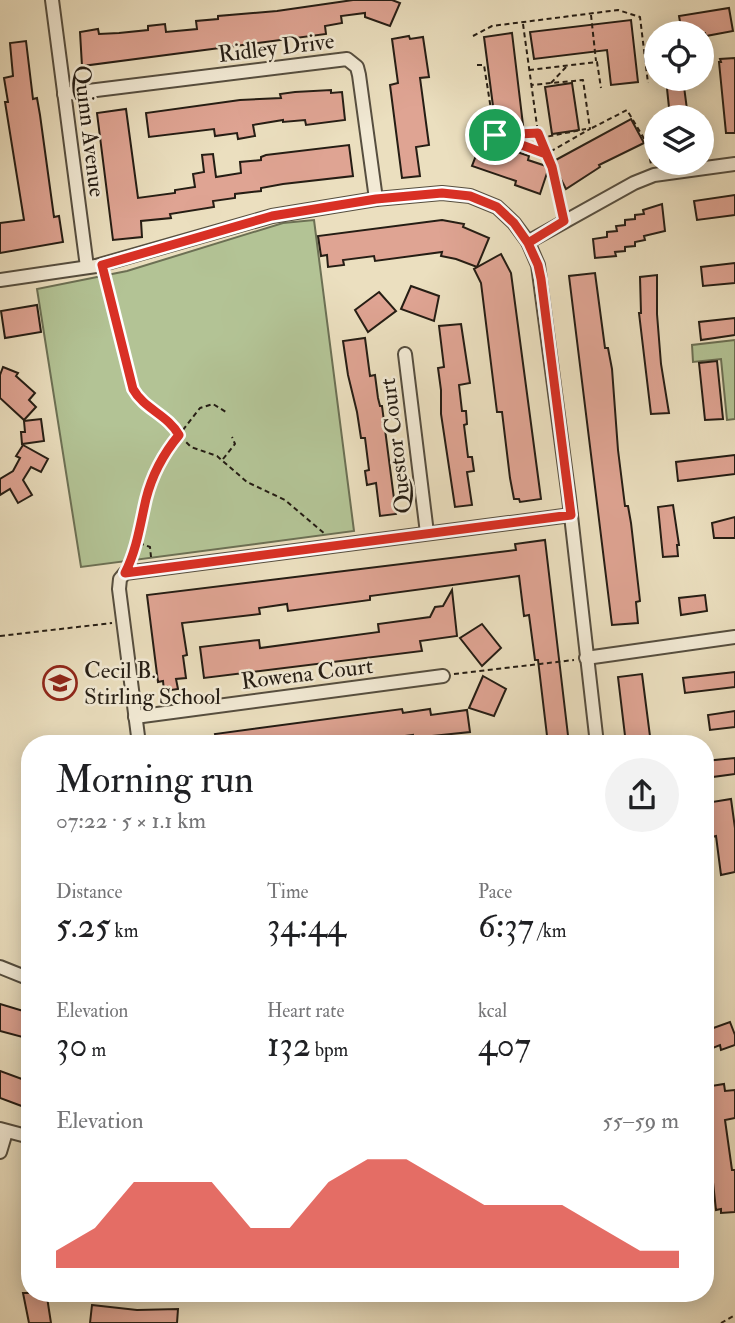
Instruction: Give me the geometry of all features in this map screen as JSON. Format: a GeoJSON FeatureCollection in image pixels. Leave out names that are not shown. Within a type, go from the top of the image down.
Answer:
{"type":"FeatureCollection","features":[{"type":"Feature","properties":{"kind":"street","name":"Quinn Avenue"},"geometry":{"type":"LineString","coordinates":[[52,0],[87,267]]}},
{"type":"Feature","properties":{"kind":"street","name":"Ridley Drive"},"geometry":{"type":"LineString","coordinates":[[64,94],[347,59],[357,67],[359,75],[376,199]]}},
{"type":"Feature","properties":{"kind":"street"},"geometry":{"type":"LineString","coordinates":[[714,167],[735,164]]}},
{"type":"Feature","properties":{"kind":"street"},"geometry":{"type":"LineString","coordinates":[[528,243],[634,183],[654,175]]}},
{"type":"Feature","properties":{"kind":"street"},"geometry":{"type":"LineString","coordinates":[[0,280],[102,265],[272,216],[376,199],[442,193],[470,196],[497,207],[514,223],[528,243],[541,279],[596,735]]}},
{"type":"Feature","properties":{"kind":"street","name":"Questor Court"},"geometry":{"type":"LineString","coordinates":[[405,354],[427,533]]}},
{"type":"Feature","properties":{"kind":"street"},"geometry":{"type":"LineString","coordinates":[[138,735],[119,589],[120,579],[125,573],[571,515]]}},
{"type":"Feature","properties":{"kind":"street"},"geometry":{"type":"LineString","coordinates":[[586,658],[735,637]]}},
{"type":"Feature","properties":{"kind":"street","name":"Rowena Court"},"geometry":{"type":"LineString","coordinates":[[135,717],[443,676]]}},
{"type":"Feature","properties":{"kind":"street"},"geometry":{"type":"LineString","coordinates":[[0,967],[21,975]]}},
{"type":"Feature","properties":{"kind":"street"},"geometry":{"type":"LineString","coordinates":[[0,1152],[3,1130],[21,1135]]}},
{"type":"Feature","properties":{"kind":"path"},"geometry":{"type":"LineString","coordinates":[[473,36],[492,26],[618,10],[640,17],[644,50]]}},
{"type":"Feature","properties":{"kind":"path"},"geometry":{"type":"LineString","coordinates":[[590,13],[601,88]]}},
{"type":"Feature","properties":{"kind":"path"},"geometry":{"type":"LineString","coordinates":[[523,22],[538,133],[552,167],[564,221]]}},
{"type":"Feature","properties":{"kind":"path"},"geometry":{"type":"LineString","coordinates":[[528,70],[597,62]]}},
{"type":"Feature","properties":{"kind":"path"},"geometry":{"type":"LineString","coordinates":[[477,65],[484,65],[495,135]]}},
{"type":"Feature","properties":{"kind":"path"},"geometry":{"type":"LineString","coordinates":[[551,83],[567,66]]}},
{"type":"Feature","properties":{"kind":"path"},"geometry":{"type":"LineString","coordinates":[[531,85],[583,80],[590,129]]}},
{"type":"Feature","properties":{"kind":"path"},"geometry":{"type":"LineString","coordinates":[[546,154],[627,110],[644,139]]}},
{"type":"Feature","properties":{"kind":"path"},"geometry":{"type":"LineString","coordinates":[[540,138],[590,129]]}},
{"type":"Feature","properties":{"kind":"path"},"geometry":{"type":"LineString","coordinates":[[495,135],[538,133]]}},
{"type":"Feature","properties":{"kind":"path"},"geometry":{"type":"LineString","coordinates":[[495,135],[546,154]]}},
{"type":"Feature","properties":{"kind":"path"},"geometry":{"type":"LineString","coordinates":[[102,265],[133,389],[141,400],[173,424],[191,447],[217,456],[247,482],[285,500],[320,528],[335,545]]}},
{"type":"Feature","properties":{"kind":"path"},"geometry":{"type":"LineString","coordinates":[[125,573],[138,543],[146,498],[166,452],[200,408],[213,404],[226,412]]}},
{"type":"Feature","properties":{"kind":"path"},"geometry":{"type":"LineString","coordinates":[[222,460],[235,444],[232,437]]}},
{"type":"Feature","properties":{"kind":"path"},"geometry":{"type":"LineString","coordinates":[[138,543],[150,547],[151,557]]}},
{"type":"Feature","properties":{"kind":"path"},"geometry":{"type":"LineString","coordinates":[[132,560],[141,558]]}},
{"type":"Feature","properties":{"kind":"path"},"geometry":{"type":"LineString","coordinates":[[0,636],[113,623]]}},
{"type":"Feature","properties":{"kind":"path"},"geometry":{"type":"LineString","coordinates":[[443,676],[586,658]]}},
{"type":"Feature","properties":{"kind":"path"},"geometry":{"type":"LineString","coordinates":[[721,1323],[735,1315]]}},
{"type":"Feature","properties":{"kind":"green space"},"geometry":{"type":"Polygon","coordinates":[[[314,220],[354,531],[81,567],[37,289],[127,271],[283,223],[314,220]]]}},
{"type":"Feature","properties":{"kind":"green space"},"geometry":{"type":"Polygon","coordinates":[[[735,340],[735,419],[727,420],[721,359],[693,362],[692,345],[735,340]]]}},
{"type":"Feature","properties":{"kind":"building"},"geometry":{"type":"Polygon","coordinates":[[[353,0],[392,0],[400,3],[390,26],[365,17],[365,13],[341,16],[342,23],[325,26],[326,34],[82,66],[80,32],[98,29],[99,34],[119,33],[148,30],[148,26],[165,24],[166,32],[197,29],[196,21],[218,19],[218,16],[353,0]]]}},
{"type":"Feature","properties":{"kind":"building"},"geometry":{"type":"Polygon","coordinates":[[[729,8],[733,31],[714,35],[714,21],[680,21],[679,16],[729,8]]]}},
{"type":"Feature","properties":{"kind":"building"},"geometry":{"type":"Polygon","coordinates":[[[631,20],[638,82],[611,85],[607,50],[534,59],[530,32],[631,20]]]}},
{"type":"Feature","properties":{"kind":"building"},"geometry":{"type":"Polygon","coordinates":[[[512,33],[523,125],[496,129],[484,37],[512,33]]]}},
{"type":"Feature","properties":{"kind":"building"},"geometry":{"type":"Polygon","coordinates":[[[409,36],[410,39],[423,37],[429,77],[420,78],[429,145],[416,147],[420,176],[402,178],[390,85],[398,83],[392,39],[409,36]]]}},
{"type":"Feature","properties":{"kind":"building"},"geometry":{"type":"Polygon","coordinates":[[[26,41],[33,99],[37,98],[40,115],[54,217],[59,216],[63,242],[0,253],[0,223],[24,220],[5,102],[8,102],[4,78],[13,76],[10,43],[26,41]]]}},
{"type":"Feature","properties":{"kind":"building"},"geometry":{"type":"Polygon","coordinates":[[[735,58],[735,133],[726,133],[719,62],[720,59],[735,58]]]}},
{"type":"Feature","properties":{"kind":"building"},"geometry":{"type":"Polygon","coordinates":[[[572,83],[579,130],[552,134],[545,87],[572,83]]]}},
{"type":"Feature","properties":{"kind":"building"},"geometry":{"type":"Polygon","coordinates":[[[331,90],[331,93],[342,92],[345,120],[306,125],[305,120],[283,120],[253,125],[255,136],[238,139],[237,133],[215,136],[214,129],[149,137],[146,113],[240,100],[281,98],[280,94],[295,92],[331,90]]]}},
{"type":"Feature","properties":{"kind":"building"},"geometry":{"type":"Polygon","coordinates":[[[667,91],[685,91],[686,105],[669,105],[667,91]]]}},
{"type":"Feature","properties":{"kind":"building"},"geometry":{"type":"Polygon","coordinates":[[[126,109],[138,198],[175,193],[175,190],[195,187],[193,174],[204,172],[202,155],[213,154],[216,177],[241,173],[240,162],[261,160],[261,157],[266,155],[349,145],[353,176],[283,184],[261,188],[261,191],[235,194],[235,198],[213,201],[214,207],[170,214],[171,218],[141,221],[142,237],[113,240],[97,113],[126,109]]]}},
{"type":"Feature","properties":{"kind":"building"},"geometry":{"type":"Polygon","coordinates":[[[631,119],[644,143],[599,165],[600,167],[566,189],[552,162],[631,119]]]}},
{"type":"Feature","properties":{"kind":"building"},"geometry":{"type":"Polygon","coordinates":[[[482,140],[529,156],[528,160],[549,167],[540,194],[515,185],[516,181],[472,166],[482,140]]]}},
{"type":"Feature","properties":{"kind":"building"},"geometry":{"type":"Polygon","coordinates":[[[735,195],[735,215],[697,220],[694,201],[735,195]]]}},
{"type":"Feature","properties":{"kind":"building"},"geometry":{"type":"Polygon","coordinates":[[[662,204],[665,231],[644,236],[645,240],[635,242],[635,246],[615,252],[616,256],[595,258],[593,239],[607,237],[607,232],[617,231],[616,226],[625,225],[625,220],[635,219],[635,215],[644,214],[643,210],[662,204]]]}},
{"type":"Feature","properties":{"kind":"building"},"geometry":{"type":"Polygon","coordinates":[[[442,220],[464,224],[463,227],[489,238],[477,267],[441,256],[442,252],[375,261],[374,256],[343,260],[344,265],[328,267],[327,255],[321,256],[318,236],[442,220]]]}},
{"type":"Feature","properties":{"kind":"building"},"geometry":{"type":"Polygon","coordinates":[[[501,254],[511,273],[541,499],[520,502],[519,499],[514,499],[502,412],[497,412],[481,283],[474,269],[501,254]]]}},
{"type":"Feature","properties":{"kind":"building"},"geometry":{"type":"Polygon","coordinates":[[[735,263],[735,283],[703,286],[701,267],[735,263]]]}},
{"type":"Feature","properties":{"kind":"building"},"geometry":{"type":"Polygon","coordinates":[[[595,273],[605,348],[608,348],[612,369],[625,506],[628,506],[631,523],[640,601],[636,602],[638,623],[612,625],[569,276],[595,273]]]}},
{"type":"Feature","properties":{"kind":"building"},"geometry":{"type":"Polygon","coordinates":[[[657,275],[661,364],[669,413],[651,414],[639,313],[640,277],[657,275]]]}},
{"type":"Feature","properties":{"kind":"building"},"geometry":{"type":"Polygon","coordinates":[[[411,286],[439,296],[434,321],[401,309],[411,286]]]}},
{"type":"Feature","properties":{"kind":"building"},"geometry":{"type":"Polygon","coordinates":[[[379,292],[396,311],[368,332],[355,310],[379,292]]]}},
{"type":"Feature","properties":{"kind":"building"},"geometry":{"type":"Polygon","coordinates":[[[37,305],[41,332],[5,338],[1,311],[37,305]]]}},
{"type":"Feature","properties":{"kind":"building"},"geometry":{"type":"Polygon","coordinates":[[[735,318],[735,335],[701,340],[699,322],[735,318]]]}},
{"type":"Feature","properties":{"kind":"building"},"geometry":{"type":"Polygon","coordinates":[[[461,324],[470,383],[459,385],[462,411],[466,411],[467,424],[464,425],[468,457],[472,457],[474,471],[467,472],[472,505],[455,507],[441,414],[438,368],[444,367],[439,326],[461,324]]]}},
{"type":"Feature","properties":{"kind":"building"},"geometry":{"type":"Polygon","coordinates":[[[365,338],[370,376],[375,375],[378,398],[382,406],[396,514],[380,516],[376,483],[367,485],[365,471],[369,470],[365,438],[361,438],[343,341],[365,338]]]}},
{"type":"Feature","properties":{"kind":"building"},"geometry":{"type":"Polygon","coordinates":[[[717,361],[723,419],[705,420],[699,363],[717,361]]]}},
{"type":"Feature","properties":{"kind":"building"},"geometry":{"type":"Polygon","coordinates":[[[3,367],[18,373],[16,376],[35,393],[29,400],[36,407],[24,420],[0,398],[0,375],[3,367]]]}},
{"type":"Feature","properties":{"kind":"building"},"geometry":{"type":"Polygon","coordinates":[[[41,419],[44,441],[22,444],[24,421],[41,419]]]}},
{"type":"Feature","properties":{"kind":"building"},"geometry":{"type":"Polygon","coordinates":[[[23,445],[48,459],[41,472],[31,467],[23,480],[32,495],[18,503],[10,489],[0,495],[0,479],[13,471],[20,458],[16,456],[23,445]]]}},
{"type":"Feature","properties":{"kind":"building"},"geometry":{"type":"Polygon","coordinates":[[[735,455],[735,474],[678,481],[676,462],[735,455]]]}},
{"type":"Feature","properties":{"kind":"building"},"geometry":{"type":"Polygon","coordinates":[[[673,505],[678,556],[663,557],[658,507],[673,505]]]}},
{"type":"Feature","properties":{"kind":"building"},"geometry":{"type":"Polygon","coordinates":[[[735,517],[735,538],[714,538],[712,523],[735,517]]]}},
{"type":"Feature","properties":{"kind":"building"},"geometry":{"type":"Polygon","coordinates":[[[545,540],[568,735],[547,735],[538,660],[535,660],[529,615],[524,616],[519,576],[370,596],[370,600],[288,611],[287,604],[259,608],[260,614],[182,623],[187,655],[183,656],[186,678],[176,679],[178,689],[164,691],[163,681],[158,682],[147,595],[516,550],[515,544],[545,540]]]}},
{"type":"Feature","properties":{"kind":"building"},"geometry":{"type":"Polygon","coordinates":[[[452,590],[457,636],[420,641],[422,651],[204,678],[200,647],[259,640],[260,648],[379,632],[378,624],[430,617],[435,607],[443,606],[452,590]]]}},
{"type":"Feature","properties":{"kind":"building"},"geometry":{"type":"Polygon","coordinates":[[[705,595],[707,611],[681,615],[679,598],[705,595]]]}},
{"type":"Feature","properties":{"kind":"building"},"geometry":{"type":"Polygon","coordinates":[[[482,624],[501,648],[482,666],[460,638],[482,624]]]}},
{"type":"Feature","properties":{"kind":"building"},"geometry":{"type":"Polygon","coordinates":[[[735,672],[735,687],[685,693],[683,678],[735,672]]]}},
{"type":"Feature","properties":{"kind":"building"},"geometry":{"type":"Polygon","coordinates":[[[642,674],[650,735],[625,735],[618,677],[642,674]]]}},
{"type":"Feature","properties":{"kind":"building"},"geometry":{"type":"Polygon","coordinates":[[[483,676],[506,689],[494,716],[469,708],[483,676]]]}},
{"type":"Feature","properties":{"kind":"building"},"geometry":{"type":"Polygon","coordinates":[[[402,709],[403,713],[430,709],[431,715],[467,710],[470,732],[442,735],[215,734],[402,709]]]}},
{"type":"Feature","properties":{"kind":"building"},"geometry":{"type":"Polygon","coordinates":[[[735,711],[735,727],[710,730],[708,715],[735,711]]]}},
{"type":"Feature","properties":{"kind":"building"},"geometry":{"type":"Polygon","coordinates":[[[735,758],[735,774],[714,777],[714,760],[735,758]]]}},
{"type":"Feature","properties":{"kind":"building"},"geometry":{"type":"Polygon","coordinates":[[[731,799],[735,828],[735,872],[721,875],[714,836],[714,802],[731,799]]]}},
{"type":"Feature","properties":{"kind":"building"},"geometry":{"type":"Polygon","coordinates":[[[0,1004],[21,1010],[21,1037],[0,1031],[0,1004]]]}},
{"type":"Feature","properties":{"kind":"building"},"geometry":{"type":"Polygon","coordinates":[[[730,1022],[735,1035],[735,1045],[721,1050],[720,1045],[714,1047],[714,1028],[730,1022]]]}},
{"type":"Feature","properties":{"kind":"building"},"geometry":{"type":"Polygon","coordinates":[[[0,1071],[21,1079],[21,1106],[0,1098],[0,1071]]]}},
{"type":"Feature","properties":{"kind":"building"},"geometry":{"type":"Polygon","coordinates":[[[724,1084],[725,1091],[735,1090],[735,1118],[725,1120],[732,1170],[735,1170],[735,1212],[721,1213],[721,1209],[716,1210],[714,1086],[724,1084]]]}},
{"type":"Feature","properties":{"kind":"building"},"geometry":{"type":"Polygon","coordinates":[[[25,1302],[48,1302],[51,1323],[29,1323],[25,1302]]]}},
{"type":"Feature","properties":{"kind":"building"},"geometry":{"type":"Polygon","coordinates":[[[92,1305],[137,1310],[178,1309],[177,1323],[90,1323],[92,1305]]]}},
{"type":"Feature","properties":{"kind":"place","name":"Cecil B. Stirling School"},"geometry":{"type":"Point","coordinates":[60,683]}},
{"type":"Feature","properties":{"kind":"route"},"geometry":{"type":"LineString","coordinates":[[495,135],[538,133],[552,167],[564,221],[528,243],[541,279],[571,515],[125,573],[138,543],[146,498],[155,474],[166,452],[179,435],[173,424],[141,400],[133,389],[102,265],[272,216],[376,199],[442,193],[470,196],[497,207],[514,223],[528,243],[564,221],[552,167],[546,154],[495,135]]}}]}
